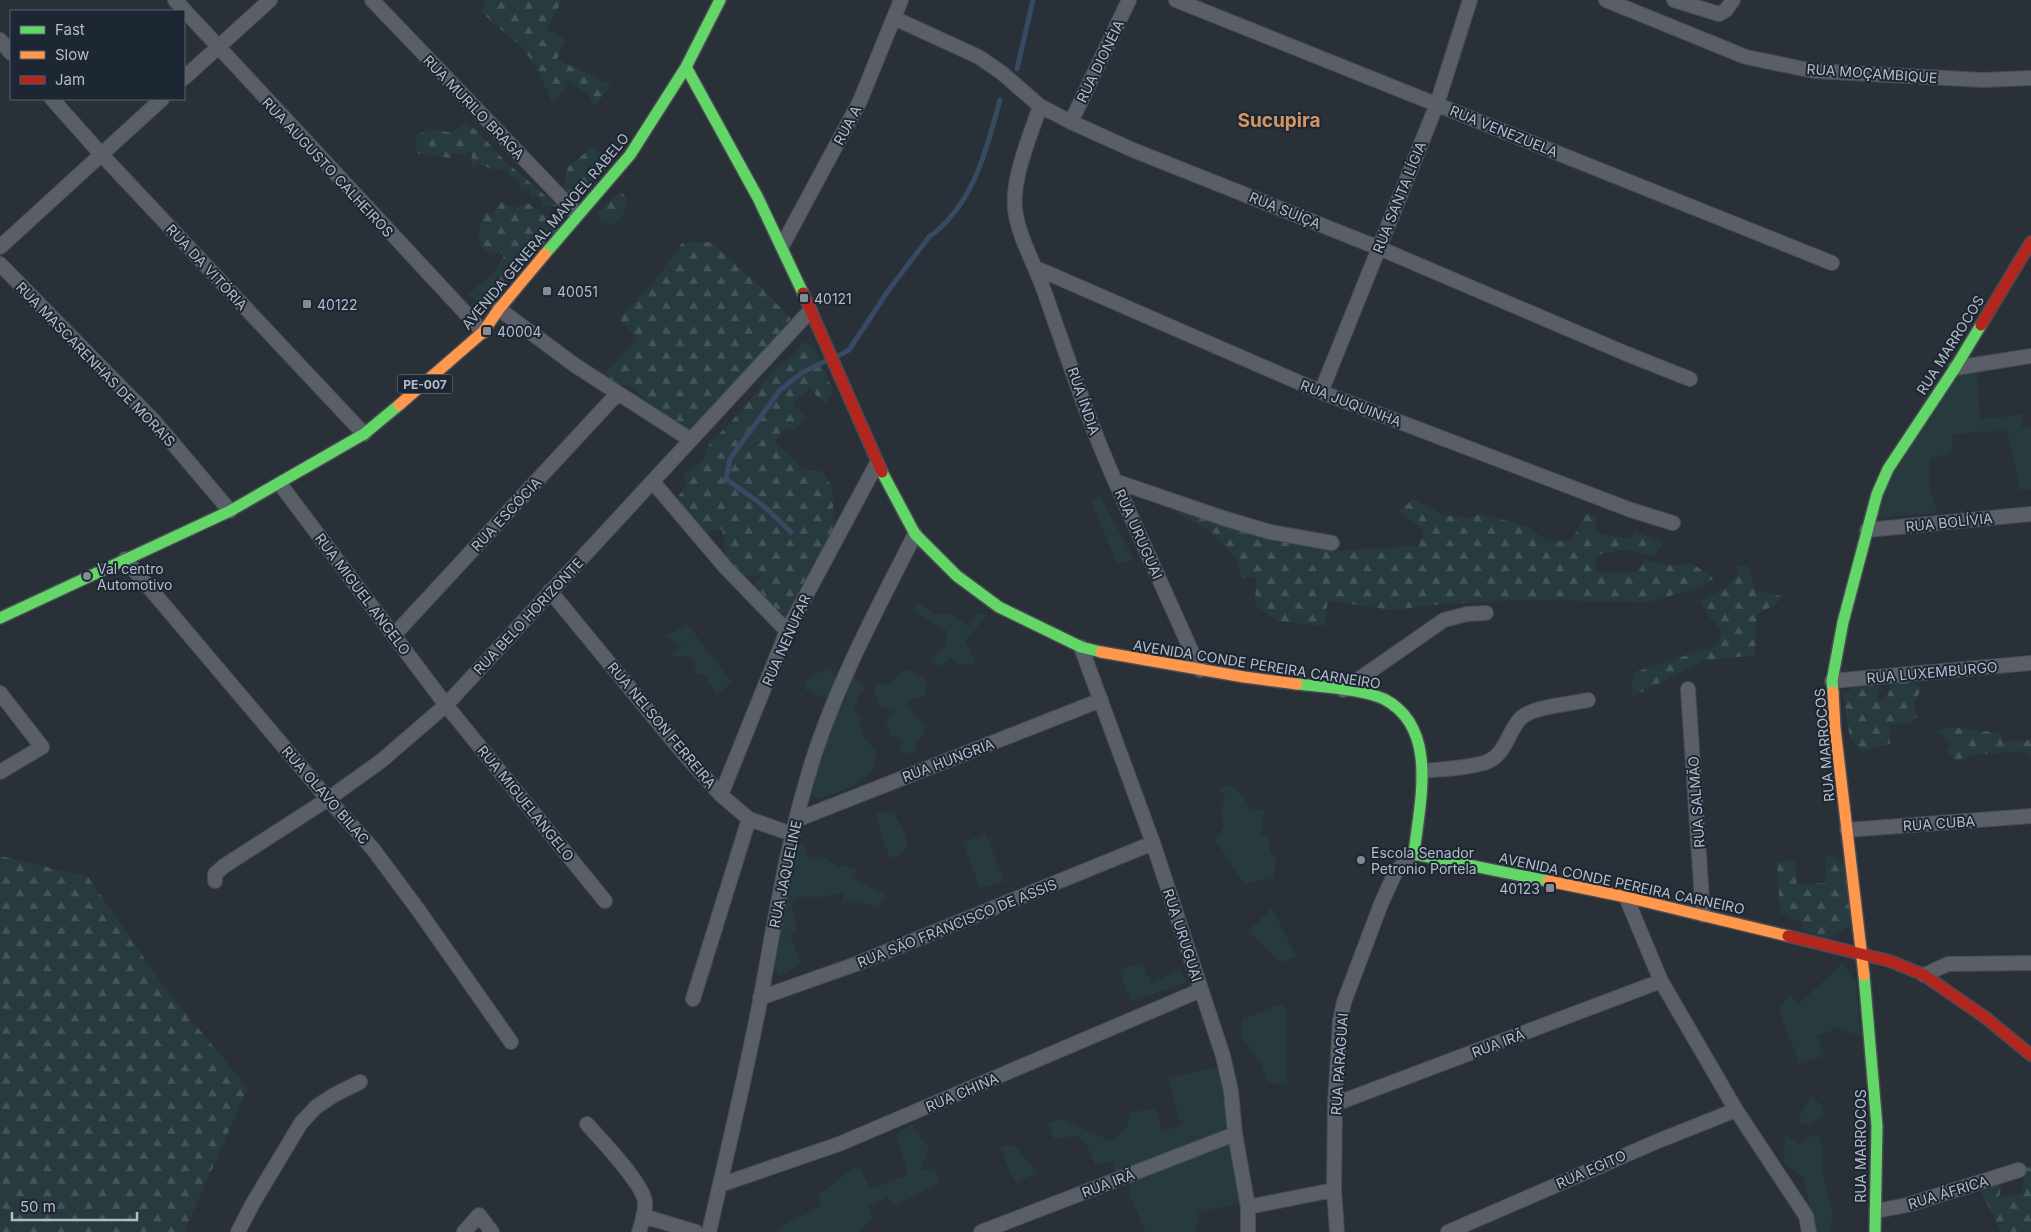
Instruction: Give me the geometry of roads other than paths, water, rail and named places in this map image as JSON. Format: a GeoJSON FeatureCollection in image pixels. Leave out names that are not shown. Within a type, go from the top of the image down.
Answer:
{"type":"FeatureCollection","features":[{"type":"Feature","properties":{"kind":"main road","name":"AVENIDA GENERAL MANOEL RABELO"},"geometry":{"type":"LineString","coordinates":[[0,618],[230,511],[280,484],[364,434],[427,382],[483,332],[499,309],[577,214],[630,155],[686,67],[720,0]]}},
{"type":"Feature","properties":{"kind":"main road","name":"AVENIDA CONDE PEREIRA CARNEIRO"},"geometry":{"type":"LineString","coordinates":[[686,67],[758,198],[782,246],[877,463],[915,534],[957,576],[999,607],[1081,647],[1119,656],[1200,670],[1343,690],[1383,699],[1398,709],[1409,723],[1418,739],[1422,753],[1423,771],[1414,854],[1626,897],[1890,961],[1924,975],[1986,1018],[2031,1056]]}},
{"type":"Feature","properties":{"kind":"main road","name":"RUA MARROCOS"},"geometry":{"type":"LineString","coordinates":[[1876,1232],[1877,1126],[1875,1087],[1862,953],[1835,728],[1832,682],[1843,622],[1867,530],[1877,494],[1888,469],[1954,368],[2031,242]]}},
{"type":"Feature","properties":{"kind":"street","name":"RUA AUGUSTO CALHEIROS"},"geometry":{"type":"LineString","coordinates":[[175,0],[184,10]]}},
{"type":"Feature","properties":{"kind":"street"},"geometry":{"type":"LineString","coordinates":[[185,77],[270,0]]}},
{"type":"Feature","properties":{"kind":"street","name":"RUA A"},"geometry":{"type":"LineString","coordinates":[[782,246],[860,101],[901,0]]}},
{"type":"Feature","properties":{"kind":"street","name":"RUA DIONÉIA"},"geometry":{"type":"LineString","coordinates":[[1071,122],[1130,0]]}},
{"type":"Feature","properties":{"kind":"street","name":"RUA VENEZUELA"},"geometry":{"type":"LineString","coordinates":[[1176,0],[1832,262]]}},
{"type":"Feature","properties":{"kind":"street","name":"RUA SANTA LÍGIA"},"geometry":{"type":"LineString","coordinates":[[1320,392],[1437,104],[1470,0]]}},
{"type":"Feature","properties":{"kind":"street","name":"RUA MOÇAMBIQUE"},"geometry":{"type":"LineString","coordinates":[[1606,0],[1746,58],[1814,71],[1983,80],[2031,78]]}},
{"type":"Feature","properties":{"kind":"street"},"geometry":{"type":"LineString","coordinates":[[1674,0],[1719,14],[1726,10],[1732,0]]}},
{"type":"Feature","properties":{"kind":"street","name":"RUA MURILO BRAGA"},"geometry":{"type":"LineString","coordinates":[[375,1],[577,214]]}},
{"type":"Feature","properties":{"kind":"street","name":"RUA AUGUSTO CALHEIROS"},"geometry":{"type":"LineString","coordinates":[[185,11],[483,332]]}},
{"type":"Feature","properties":{"kind":"street","name":"RUA SUÍÇA"},"geometry":{"type":"LineString","coordinates":[[894,18],[979,57],[1040,106],[1071,122],[1133,150],[1379,248],[1626,354],[1690,379]]}},
{"type":"Feature","properties":{"kind":"street"},"geometry":{"type":"LineString","coordinates":[[0,40],[10,52]]}},
{"type":"Feature","properties":{"kind":"street"},"geometry":{"type":"LineString","coordinates":[[1746,58],[1758,49]]}},
{"type":"Feature","properties":{"kind":"street","name":"RUA DA VITÓRIA"},"geometry":{"type":"LineString","coordinates":[[53,100],[101,154],[364,434]]}},
{"type":"Feature","properties":{"kind":"street"},"geometry":{"type":"LineString","coordinates":[[0,247],[161,100]]}},
{"type":"Feature","properties":{"kind":"street","name":"RUA ÍNDIA"},"geometry":{"type":"LineString","coordinates":[[1040,106],[1015,192],[1015,210],[1019,228],[1036,268],[1087,414],[1114,480]]}},
{"type":"Feature","properties":{"kind":"street","name":"RUA MASCARENHAS DE MORAIS"},"geometry":{"type":"LineString","coordinates":[[0,264],[154,421],[230,511]]}},
{"type":"Feature","properties":{"kind":"street","name":"RUA JUQUINHA"},"geometry":{"type":"LineString","coordinates":[[1036,268],[1320,392],[1631,510],[1672,523]]}},
{"type":"Feature","properties":{"kind":"street"},"geometry":{"type":"LineString","coordinates":[[499,309],[576,366],[691,440]]}},
{"type":"Feature","properties":{"kind":"street","name":"RUA BELO HORIZONTE"},"geometry":{"type":"LineString","coordinates":[[215,881],[215,874],[224,866],[328,799],[381,761],[446,705],[810,311]]}},
{"type":"Feature","properties":{"kind":"street"},"geometry":{"type":"LineString","coordinates":[[1954,368],[2031,356]]}},
{"type":"Feature","properties":{"kind":"street","name":"RUA ESCÓCIA"},"geometry":{"type":"LineString","coordinates":[[394,635],[618,394]]}},
{"type":"Feature","properties":{"kind":"street","name":"RUA NENUFAR"},"geometry":{"type":"LineString","coordinates":[[721,795],[787,632],[877,463]]}},
{"type":"Feature","properties":{"kind":"street"},"geometry":{"type":"LineString","coordinates":[[1114,480],[1232,521],[1270,532],[1332,543]]}},
{"type":"Feature","properties":{"kind":"street","name":"RUA URUGUAI"},"geometry":{"type":"LineString","coordinates":[[1114,480],[1200,670]]}},
{"type":"Feature","properties":{"kind":"street"},"geometry":{"type":"LineString","coordinates":[[653,482],[726,568],[787,632]]}},
{"type":"Feature","properties":{"kind":"street","name":"RUA MIGUEL ANGELO"},"geometry":{"type":"LineString","coordinates":[[280,484],[446,705]]}},
{"type":"Feature","properties":{"kind":"street","name":"RUA BOLÍVIA"},"geometry":{"type":"LineString","coordinates":[[1867,530],[2031,514]]}},
{"type":"Feature","properties":{"kind":"street","name":"RUA JAQUELINE"},"geometry":{"type":"LineString","coordinates":[[709,1232],[740,1102],[794,827],[814,754],[833,702],[856,650],[915,534]]}},
{"type":"Feature","properties":{"kind":"street","name":"RUA OLAVO BILAC"},"geometry":{"type":"LineString","coordinates":[[125,559],[328,799],[379,856],[511,1042]]}},
{"type":"Feature","properties":{"kind":"street","name":"RUA NELSON FERREIRA"},"geometry":{"type":"LineString","coordinates":[[550,591],[684,754],[721,795],[748,819],[794,827]]}},
{"type":"Feature","properties":{"kind":"street"},"geometry":{"type":"LineString","coordinates":[[1343,690],[1444,620],[1467,614],[1486,613]]}},
{"type":"Feature","properties":{"kind":"street","name":"RUA URUGUAI"},"geometry":{"type":"LineString","coordinates":[[1081,647],[1153,843],[1223,1056],[1231,1091],[1235,1134],[1248,1207],[1248,1232]]}},
{"type":"Feature","properties":{"kind":"street","name":"RUA LUXEMBURGO"},"geometry":{"type":"LineString","coordinates":[[1832,682],[2031,663]]}},
{"type":"Feature","properties":{"kind":"street","name":"RUA SALMÃO"},"geometry":{"type":"LineString","coordinates":[[1688,689],[1703,915]]}},
{"type":"Feature","properties":{"kind":"street"},"geometry":{"type":"LineString","coordinates":[[0,692],[42,747],[0,772]]}},
{"type":"Feature","properties":{"kind":"street","name":"RUA HUNGRIA"},"geometry":{"type":"LineString","coordinates":[[794,827],[1101,700]]}},
{"type":"Feature","properties":{"kind":"street"},"geometry":{"type":"LineString","coordinates":[[1423,771],[1488,761],[1498,755],[1513,728],[1522,717],[1535,711],[1588,700]]}},
{"type":"Feature","properties":{"kind":"street","name":"RUA MIGUELANGELO"},"geometry":{"type":"LineString","coordinates":[[446,705],[605,901]]}},
{"type":"Feature","properties":{"kind":"street","name":"RUA CUBA"},"geometry":{"type":"LineString","coordinates":[[1847,830],[2031,816]]}},
{"type":"Feature","properties":{"kind":"street"},"geometry":{"type":"LineString","coordinates":[[694,999],[748,819]]}},
{"type":"Feature","properties":{"kind":"street","name":"RUA SÃO FRANCISCO DE ASSIS"},"geometry":{"type":"LineString","coordinates":[[760,998],[856,964],[1153,843]]}},
{"type":"Feature","properties":{"kind":"street","name":"RUA PARAGUAI"},"geometry":{"type":"LineString","coordinates":[[1337,1232],[1334,1190],[1335,1104],[1338,1045],[1344,1002],[1377,913],[1396,871],[1414,854]]}},
{"type":"Feature","properties":{"kind":"street"},"geometry":{"type":"LineString","coordinates":[[1626,897],[1661,981],[1736,1110],[1806,1216],[1809,1232]]}},
{"type":"Feature","properties":{"kind":"street"},"geometry":{"type":"LineString","coordinates":[[1924,975],[1948,964],[2031,963]]}},
{"type":"Feature","properties":{"kind":"street","name":"RUA IRÃ"},"geometry":{"type":"LineString","coordinates":[[1335,1104],[1661,981]]}},
{"type":"Feature","properties":{"kind":"street","name":"RUA CHINA"},"geometry":{"type":"LineString","coordinates":[[720,1185],[839,1144],[1201,990]]}},
{"type":"Feature","properties":{"kind":"street"},"geometry":{"type":"LineString","coordinates":[[238,1232],[252,1203],[301,1123],[322,1103],[360,1082]]}},
{"type":"Feature","properties":{"kind":"street","name":"RUA EGITO"},"geometry":{"type":"LineString","coordinates":[[1448,1232],[1658,1141],[1736,1110]]}},
{"type":"Feature","properties":{"kind":"street"},"geometry":{"type":"LineString","coordinates":[[587,1124],[638,1187],[645,1203],[639,1232]]}},
{"type":"Feature","properties":{"kind":"street","name":"RUA IRÃ"},"geometry":{"type":"LineString","coordinates":[[981,1232],[1235,1134]]}},
{"type":"Feature","properties":{"kind":"street","name":"RUA ÁFRICA"},"geometry":{"type":"LineString","coordinates":[[1876,1211],[1907,1205],[2019,1170]]}},
{"type":"Feature","properties":{"kind":"street"},"geometry":{"type":"LineString","coordinates":[[1248,1207],[1334,1190]]}},
{"type":"Feature","properties":{"kind":"street"},"geometry":{"type":"LineString","coordinates":[[464,1232],[479,1215],[492,1232]]}},
{"type":"Feature","properties":{"kind":"street"},"geometry":{"type":"LineString","coordinates":[[643,1216],[696,1232]]}},
{"type":"Feature","properties":{"kind":"waterway"},"geometry":{"type":"LineString","coordinates":[[1017,69],[1033,0]]}},
{"type":"Feature","properties":{"kind":"waterway"},"geometry":{"type":"LineString","coordinates":[[836,357],[849,350],[888,291],[929,237],[944,224],[968,193],[983,157],[1000,100]]}},
{"type":"Feature","properties":{"kind":"waterway"},"geometry":{"type":"LineString","coordinates":[[791,532],[764,506],[726,479],[730,459],[780,390],[803,372],[828,360]]}},
{"type":"Feature","properties":{"kind":"place","name":"40051"},"geometry":{"type":"Point","coordinates":[547,291]}},
{"type":"Feature","properties":{"kind":"place","name":"40121"},"geometry":{"type":"Point","coordinates":[804,298]}},
{"type":"Feature","properties":{"kind":"place","name":"40122"},"geometry":{"type":"Point","coordinates":[307,304]}},
{"type":"Feature","properties":{"kind":"place","name":"40004"},"geometry":{"type":"Point","coordinates":[487,331]}},
{"type":"Feature","properties":{"kind":"place","name":"Val centro Automotivo"},"geometry":{"type":"Point","coordinates":[87,576]}},
{"type":"Feature","properties":{"kind":"place","name":"Escola Senador Petronio Portela"},"geometry":{"type":"Point","coordinates":[1361,860]}},
{"type":"Feature","properties":{"kind":"place","name":"40123"},"geometry":{"type":"Point","coordinates":[1550,888]}},
{"type":"Feature","properties":{"kind":"district","name":"Sucupira"},"geometry":{"type":"Point","coordinates":[1279,120]}}]}
